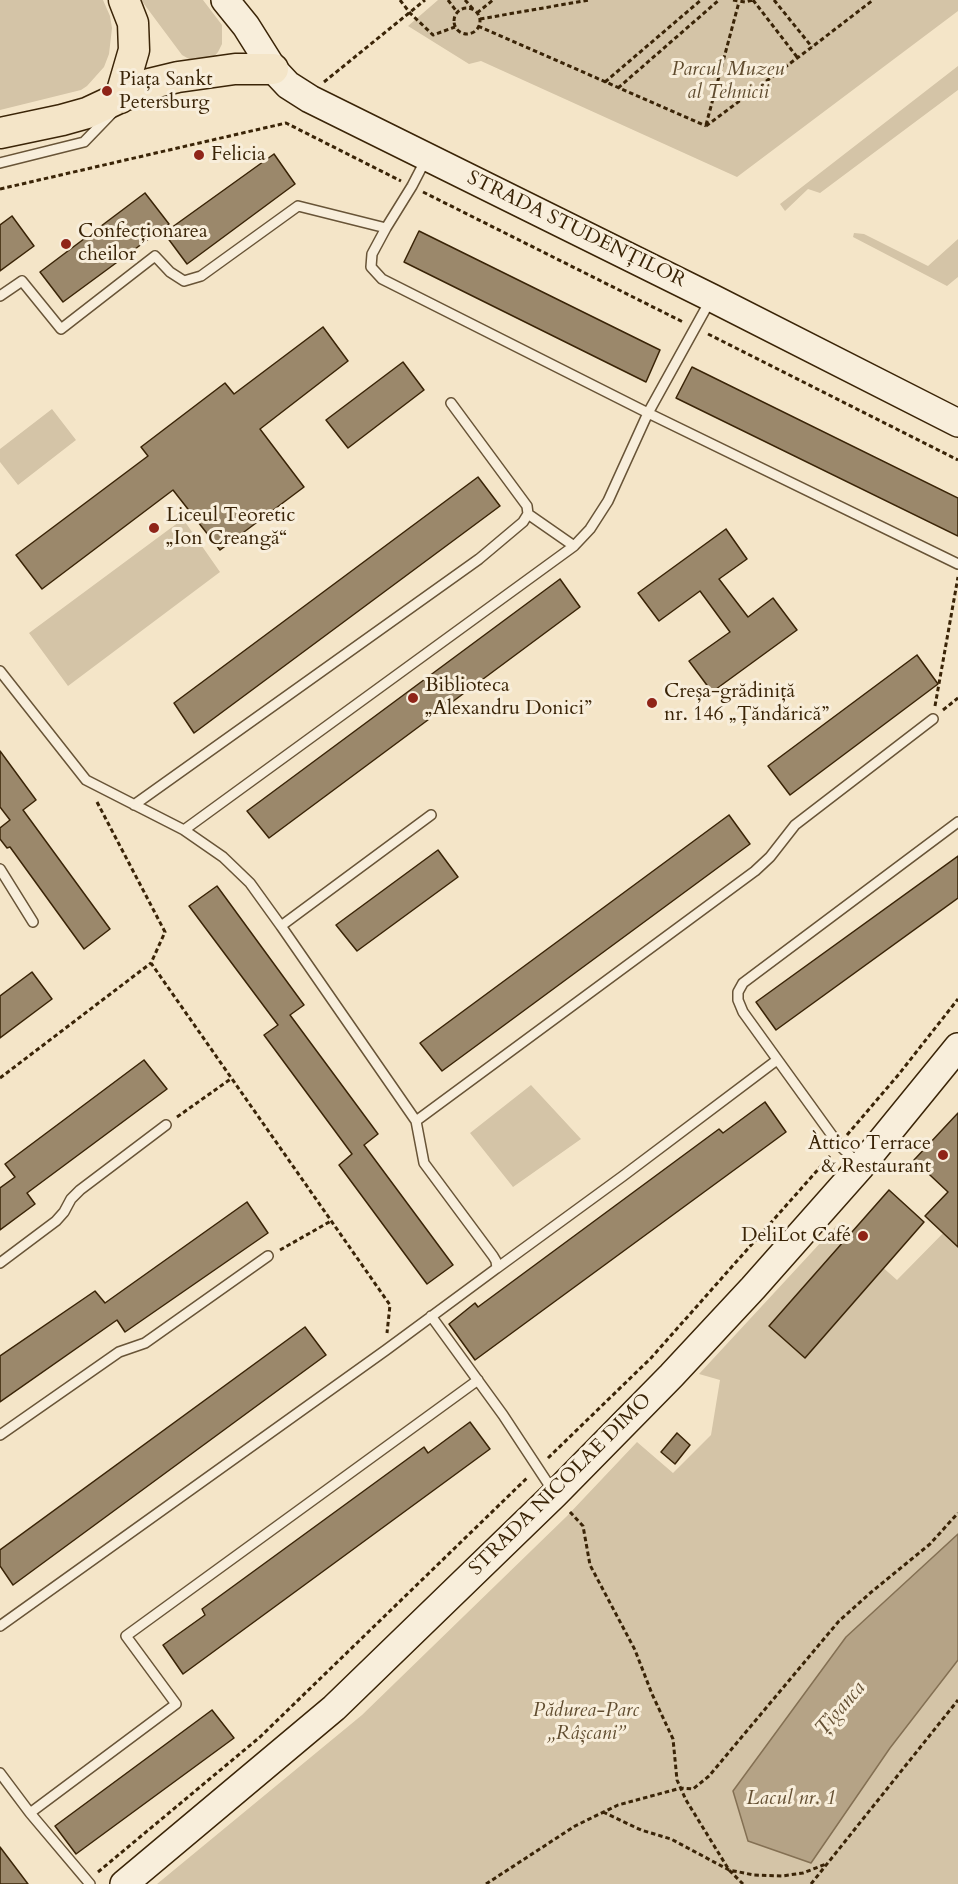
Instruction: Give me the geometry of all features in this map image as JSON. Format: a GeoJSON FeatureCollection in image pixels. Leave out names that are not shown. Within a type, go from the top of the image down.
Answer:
{"type":"FeatureCollection","features":[{"type":"Feature","properties":{"kind":"main road"},"geometry":{"type":"LineString","coordinates":[[120,98],[134,50],[133,23],[124,0]]}},
{"type":"Feature","properties":{"kind":"main road","name":"STRADA STUDENȚILOR"},"geometry":{"type":"LineString","coordinates":[[225,0],[246,26],[273,69],[288,85],[310,99],[712,297],[958,423]]}},
{"type":"Feature","properties":{"kind":"main road"},"geometry":{"type":"LineString","coordinates":[[0,133],[87,113],[149,84],[178,77],[235,69],[273,69]]}},
{"type":"Feature","properties":{"kind":"main road","name":"STRADA NICOLAE DIMO"},"geometry":{"type":"LineString","coordinates":[[124,1884],[334,1708],[555,1494],[738,1304],[861,1166],[958,1047]]}},
{"type":"Feature","properties":{"kind":"lane"},"geometry":{"type":"LineString","coordinates":[[0,163],[84,142],[109,117],[120,98]]}},
{"type":"Feature","properties":{"kind":"lane"},"geometry":{"type":"LineString","coordinates":[[427,158],[372,254],[371,267],[382,279],[648,413],[958,564]]}},
{"type":"Feature","properties":{"kind":"lane"},"geometry":{"type":"LineString","coordinates":[[0,296],[22,280],[61,329],[155,256],[170,272],[184,281],[201,276],[298,206],[386,228]]}},
{"type":"Feature","properties":{"kind":"lane"},"geometry":{"type":"LineString","coordinates":[[184,830],[574,546],[596,522],[608,501],[648,413],[697,328],[712,297]]}},
{"type":"Feature","properties":{"kind":"lane"},"geometry":{"type":"LineString","coordinates":[[134,805],[478,559],[523,522],[528,514],[527,506],[451,403]]}},
{"type":"Feature","properties":{"kind":"lane"},"geometry":{"type":"LineString","coordinates":[[528,514],[574,546]]}},
{"type":"Feature","properties":{"kind":"lane"},"geometry":{"type":"LineString","coordinates":[[0,671],[86,780],[184,830],[223,857],[250,883],[416,1121],[424,1163],[493,1256],[496,1268]]}},
{"type":"Feature","properties":{"kind":"lane"},"geometry":{"type":"LineString","coordinates":[[416,1121],[755,871],[770,857],[795,825],[933,719]]}},
{"type":"Feature","properties":{"kind":"lane"},"geometry":{"type":"LineString","coordinates":[[281,926],[431,815]]}},
{"type":"Feature","properties":{"kind":"lane"},"geometry":{"type":"LineString","coordinates":[[861,1166],[839,1145],[777,1060],[740,1006],[738,992],[743,983],[958,822]]}},
{"type":"Feature","properties":{"kind":"lane"},"geometry":{"type":"LineString","coordinates":[[0,869],[33,922]]}},
{"type":"Feature","properties":{"kind":"lane"},"geometry":{"type":"LineString","coordinates":[[0,1626],[386,1350],[777,1060]]}},
{"type":"Feature","properties":{"kind":"lane"},"geometry":{"type":"LineString","coordinates":[[0,1263],[56,1221],[80,1190],[166,1125]]}},
{"type":"Feature","properties":{"kind":"lane"},"geometry":{"type":"LineString","coordinates":[[0,1435],[119,1352],[145,1343],[268,1257]]}},
{"type":"Feature","properties":{"kind":"lane"},"geometry":{"type":"LineString","coordinates":[[431,1316],[478,1380],[555,1494]]}},
{"type":"Feature","properties":{"kind":"lane"},"geometry":{"type":"LineString","coordinates":[[30,1813],[176,1704],[126,1636],[478,1380]]}},
{"type":"Feature","properties":{"kind":"lane"},"geometry":{"type":"LineString","coordinates":[[0,1773],[30,1813],[90,1884]]}},
{"type":"Feature","properties":{"kind":"path"},"geometry":{"type":"LineString","coordinates":[[400,0],[410,13],[433,34],[455,27]]}},
{"type":"Feature","properties":{"kind":"path"},"geometry":{"type":"LineString","coordinates":[[326,79],[425,0]]}},
{"type":"Feature","properties":{"kind":"path"},"geometry":{"type":"LineString","coordinates":[[448,0],[457,12]]}},
{"type":"Feature","properties":{"kind":"path"},"geometry":{"type":"LineString","coordinates":[[465,0],[476,12],[480,20],[476,30],[469,34],[461,33],[455,27],[454,18],[457,12],[466,8],[476,12]]}},
{"type":"Feature","properties":{"kind":"path"},"geometry":{"type":"LineString","coordinates":[[476,12],[493,0]]}},
{"type":"Feature","properties":{"kind":"path"},"geometry":{"type":"LineString","coordinates":[[480,20],[589,0]]}},
{"type":"Feature","properties":{"kind":"path"},"geometry":{"type":"LineString","coordinates":[[605,82],[701,0]]}},
{"type":"Feature","properties":{"kind":"path"},"geometry":{"type":"LineString","coordinates":[[618,88],[719,0]]}},
{"type":"Feature","properties":{"kind":"path"},"geometry":{"type":"LineString","coordinates":[[733,0],[739,2],[753,0],[797,57]]}},
{"type":"Feature","properties":{"kind":"path"},"geometry":{"type":"LineString","coordinates":[[774,0],[812,47]]}},
{"type":"Feature","properties":{"kind":"path"},"geometry":{"type":"LineString","coordinates":[[706,126],[873,0]]}},
{"type":"Feature","properties":{"kind":"path"},"geometry":{"type":"LineString","coordinates":[[706,126],[739,2]]}},
{"type":"Feature","properties":{"kind":"path"},"geometry":{"type":"LineString","coordinates":[[478,26],[706,126]]}},
{"type":"Feature","properties":{"kind":"path"},"geometry":{"type":"LineString","coordinates":[[0,189],[286,123],[292,118]]}},
{"type":"Feature","properties":{"kind":"path"},"geometry":{"type":"LineString","coordinates":[[286,123],[958,460]]}},
{"type":"Feature","properties":{"kind":"path"},"geometry":{"type":"LineString","coordinates":[[933,719],[958,575]]}},
{"type":"Feature","properties":{"kind":"path"},"geometry":{"type":"LineString","coordinates":[[933,719],[958,698]]}},
{"type":"Feature","properties":{"kind":"path"},"geometry":{"type":"LineString","coordinates":[[0,1078],[151,963],[165,932],[86,780]]}},
{"type":"Feature","properties":{"kind":"path"},"geometry":{"type":"LineString","coordinates":[[151,963],[390,1305],[386,1350]]}},
{"type":"Feature","properties":{"kind":"path"},"geometry":{"type":"LineString","coordinates":[[166,1125],[232,1078]]}},
{"type":"Feature","properties":{"kind":"path"},"geometry":{"type":"LineString","coordinates":[[268,1257],[331,1221]]}},
{"type":"Feature","properties":{"kind":"path"},"geometry":{"type":"LineString","coordinates":[[555,1494],[582,1526],[590,1565],[635,1650],[673,1739],[677,1780],[729,1870],[742,1884]]}},
{"type":"Feature","properties":{"kind":"path"},"geometry":{"type":"LineString","coordinates":[[486,1884],[575,1826],[618,1804],[681,1788],[693,1789],[709,1776],[839,1621],[930,1544],[958,1513]]}},
{"type":"Feature","properties":{"kind":"path"},"geometry":{"type":"LineString","coordinates":[[811,1884],[958,1700]]}},
{"type":"Feature","properties":{"kind":"path"},"geometry":{"type":"LineString","coordinates":[[603,1812],[641,1830],[671,1839],[729,1870],[754,1875],[782,1876],[803,1873],[826,1864]]}},
{"type":"Feature","properties":{"kind":"green space"},"geometry":{"type":"Polygon","coordinates":[[[0,0],[103,0],[112,28],[109,54],[104,67],[81,90],[0,110],[0,0]]]}},
{"type":"Feature","properties":{"kind":"green space"},"geometry":{"type":"Polygon","coordinates":[[[141,0],[203,0],[222,25],[222,44],[218,52],[213,58],[198,61],[182,55],[141,0]]]}},
{"type":"Feature","properties":{"kind":"green space","name":"Parcul Muzeu al Tehnicii"},"geometry":{"type":"Polygon","coordinates":[[[438,0],[958,0],[958,11],[737,177],[481,61],[469,64],[408,26],[438,0]]]}},
{"type":"Feature","properties":{"kind":"green space"},"geometry":{"type":"Polygon","coordinates":[[[958,66],[958,90],[820,193],[808,189],[785,211],[780,204],[958,66]]]}},
{"type":"Feature","properties":{"kind":"green space"},"geometry":{"type":"Polygon","coordinates":[[[854,233],[864,234],[928,266],[958,239],[958,277],[947,286],[853,237],[854,233]]]}},
{"type":"Feature","properties":{"kind":"green space"},"geometry":{"type":"Polygon","coordinates":[[[52,409],[76,440],[18,485],[0,462],[0,449],[52,409]]]}},
{"type":"Feature","properties":{"kind":"green space"},"geometry":{"type":"Polygon","coordinates":[[[183,519],[220,572],[68,686],[29,633],[183,519]]]}},
{"type":"Feature","properties":{"kind":"green space"},"geometry":{"type":"Polygon","coordinates":[[[531,1085],[581,1139],[513,1187],[470,1133],[531,1085]]]}},
{"type":"Feature","properties":{"kind":"green space","name":"Pădurea-Parc „Râșcani”"},"geometry":{"type":"Polygon","coordinates":[[[958,1218],[958,1534],[846,1637],[890,1748],[958,1660],[958,1884],[157,1884],[362,1715],[567,1516],[637,1442],[673,1473],[711,1435],[720,1380],[699,1374],[836,1226],[897,1280],[958,1218]]]}},
{"type":"Feature","properties":{"kind":"water","name":"Lacul nr. 1"},"geometry":{"type":"Polygon","coordinates":[[[958,1534],[958,1660],[890,1748],[811,1863],[748,1841],[733,1791],[846,1637],[958,1534]]]}},
{"type":"Feature","properties":{"kind":"building"},"geometry":{"type":"Polygon","coordinates":[[[274,154],[295,184],[187,264],[164,233],[274,154]]]}},
{"type":"Feature","properties":{"kind":"building"},"geometry":{"type":"Polygon","coordinates":[[[145,193],[169,224],[63,302],[40,272],[145,193]]]}},
{"type":"Feature","properties":{"kind":"building"},"geometry":{"type":"Polygon","coordinates":[[[12,216],[34,246],[0,271],[0,225],[12,216]]]}},
{"type":"Feature","properties":{"kind":"building"},"geometry":{"type":"Polygon","coordinates":[[[419,231],[660,350],[646,382],[404,262],[419,231]]]}},
{"type":"Feature","properties":{"kind":"building"},"geometry":{"type":"Polygon","coordinates":[[[323,327],[348,361],[260,429],[304,487],[220,550],[173,490],[42,589],[16,555],[148,456],[141,447],[225,383],[234,394],[323,327]]]}},
{"type":"Feature","properties":{"kind":"building"},"geometry":{"type":"Polygon","coordinates":[[[403,362],[424,390],[348,448],[326,420],[403,362]]]}},
{"type":"Feature","properties":{"kind":"building"},"geometry":{"type":"Polygon","coordinates":[[[692,367],[958,498],[958,536],[676,398],[692,367]]]}},
{"type":"Feature","properties":{"kind":"building"},"geometry":{"type":"Polygon","coordinates":[[[478,477],[500,506],[194,733],[174,703],[478,477]]]}},
{"type":"Feature","properties":{"kind":"building"},"geometry":{"type":"Polygon","coordinates":[[[726,529],[747,559],[719,579],[748,617],[773,598],[797,630],[712,692],[689,661],[730,632],[700,591],[659,621],[638,593],[726,529]]]}},
{"type":"Feature","properties":{"kind":"building"},"geometry":{"type":"Polygon","coordinates":[[[560,579],[580,607],[269,838],[247,811],[560,579]]]}},
{"type":"Feature","properties":{"kind":"building"},"geometry":{"type":"Polygon","coordinates":[[[917,655],[938,684],[790,795],[768,766],[917,655]]]}},
{"type":"Feature","properties":{"kind":"building"},"geometry":{"type":"Polygon","coordinates":[[[0,751],[36,800],[23,810],[110,929],[84,949],[10,847],[7,848],[0,839],[0,828],[10,820],[0,807],[0,751]]]}},
{"type":"Feature","properties":{"kind":"building"},"geometry":{"type":"Polygon","coordinates":[[[729,815],[750,844],[442,1071],[420,1043],[729,815]]]}},
{"type":"Feature","properties":{"kind":"building"},"geometry":{"type":"Polygon","coordinates":[[[438,850],[458,877],[357,951],[336,925],[438,850]]]}},
{"type":"Feature","properties":{"kind":"building"},"geometry":{"type":"Polygon","coordinates":[[[958,856],[958,898],[776,1030],[756,1002],[958,856]]]}},
{"type":"Feature","properties":{"kind":"building"},"geometry":{"type":"Polygon","coordinates":[[[217,886],[304,1005],[290,1015],[378,1134],[364,1145],[453,1265],[427,1284],[339,1165],[352,1154],[264,1035],[278,1025],[189,906],[217,886]]]}},
{"type":"Feature","properties":{"kind":"building"},"geometry":{"type":"Polygon","coordinates":[[[32,972],[52,999],[0,1038],[0,996],[32,972]]]}},
{"type":"Feature","properties":{"kind":"building"},"geometry":{"type":"Polygon","coordinates":[[[144,1060],[167,1089],[27,1193],[35,1204],[0,1230],[0,1188],[15,1177],[5,1164],[144,1060]]]}},
{"type":"Feature","properties":{"kind":"building"},"geometry":{"type":"Polygon","coordinates":[[[765,1102],[786,1132],[475,1360],[449,1324],[475,1303],[478,1307],[719,1129],[723,1133],[765,1102]]]}},
{"type":"Feature","properties":{"kind":"building"},"geometry":{"type":"Polygon","coordinates":[[[958,1113],[958,1247],[925,1216],[948,1192],[914,1160],[958,1113]]]}},
{"type":"Feature","properties":{"kind":"building"},"geometry":{"type":"Polygon","coordinates":[[[889,1190],[924,1222],[805,1358],[769,1326],[889,1190]]]}},
{"type":"Feature","properties":{"kind":"building"},"geometry":{"type":"Polygon","coordinates":[[[247,1202],[268,1233],[125,1332],[117,1320],[0,1402],[0,1356],[95,1291],[105,1303],[247,1202]]]}},
{"type":"Feature","properties":{"kind":"building"},"geometry":{"type":"Polygon","coordinates":[[[305,1327],[326,1355],[13,1585],[0,1566],[0,1550],[305,1327]]]}},
{"type":"Feature","properties":{"kind":"building"},"geometry":{"type":"Polygon","coordinates":[[[470,1422],[490,1449],[183,1674],[163,1645],[205,1615],[202,1609],[424,1447],[428,1453],[470,1422]]]}},
{"type":"Feature","properties":{"kind":"building"},"geometry":{"type":"Polygon","coordinates":[[[677,1433],[690,1445],[675,1464],[661,1452],[677,1433]]]}},
{"type":"Feature","properties":{"kind":"building"},"geometry":{"type":"Polygon","coordinates":[[[212,1710],[234,1738],[76,1854],[55,1826],[212,1710]]]}},
{"type":"Feature","properties":{"kind":"building"},"geometry":{"type":"Polygon","coordinates":[[[0,1847],[28,1884],[0,1884],[0,1847]]]}},
{"type":"Feature","properties":{"kind":"place","name":"Piața Sankt Petersburg"},"geometry":{"type":"Point","coordinates":[107,91]}},
{"type":"Feature","properties":{"kind":"place","name":"Felicia"},"geometry":{"type":"Point","coordinates":[199,155]}},
{"type":"Feature","properties":{"kind":"place","name":"Confecționarea cheilor"},"geometry":{"type":"Point","coordinates":[66,244]}},
{"type":"Feature","properties":{"kind":"place","name":"Liceul Teoretic „Ion Creangă“"},"geometry":{"type":"Point","coordinates":[154,528]}},
{"type":"Feature","properties":{"kind":"place","name":"Biblioteca „Alexandru Donici”"},"geometry":{"type":"Point","coordinates":[413,698]}},
{"type":"Feature","properties":{"kind":"place","name":"Creșa-grădiniță nr. 146 „Țăndărică”"},"geometry":{"type":"Point","coordinates":[652,703]}},
{"type":"Feature","properties":{"kind":"place","name":"Àttico Terrace & Restaurant"},"geometry":{"type":"Point","coordinates":[943,1155]}},
{"type":"Feature","properties":{"kind":"place","name":"DeliLot Café"},"geometry":{"type":"Point","coordinates":[863,1236]}},
{"type":"Feature","properties":{"kind":"water label","name":"Țîganca"},"geometry":{"type":"Point","coordinates":[841,1709]}}]}
